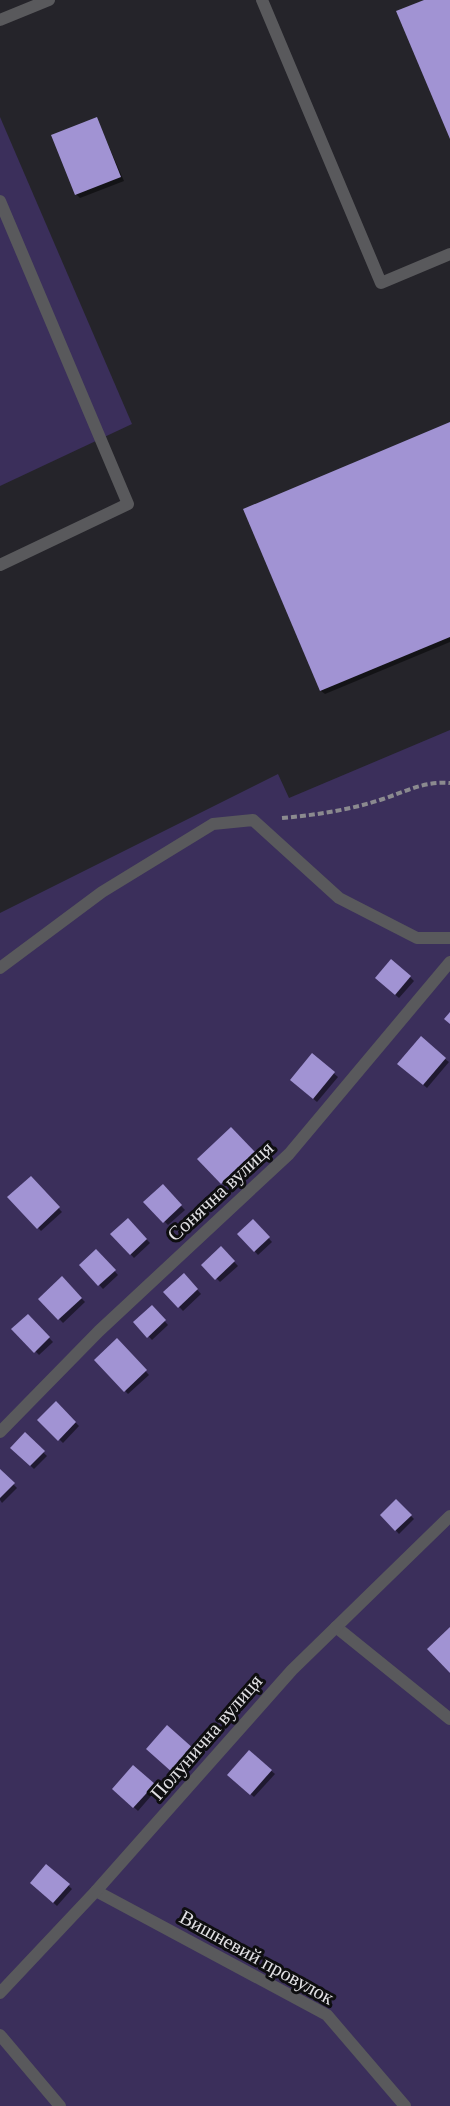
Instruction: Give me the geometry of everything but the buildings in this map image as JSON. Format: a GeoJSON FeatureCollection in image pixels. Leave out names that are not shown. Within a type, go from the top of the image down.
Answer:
{"type":"FeatureCollection","features":[{"type":"Feature","properties":{"kind":"lane"},"geometry":{"type":"LineString","coordinates":[[0,20],[49,0]]}},
{"type":"Feature","properties":{"kind":"lane"},"geometry":{"type":"LineString","coordinates":[[262,0],[381,283],[450,254]]}},
{"type":"Feature","properties":{"kind":"lane"},"geometry":{"type":"LineString","coordinates":[[0,201],[128,504],[0,565]]}},
{"type":"Feature","properties":{"kind":"lane"},"geometry":{"type":"LineString","coordinates":[[0,968],[102,892],[213,824],[253,820],[339,898],[417,938],[450,938]]}},
{"type":"Feature","properties":{"kind":"lane","name":"Сонячна вулиця"},"geometry":{"type":"LineString","coordinates":[[0,1432],[99,1331],[288,1154],[450,962]]}},
{"type":"Feature","properties":{"kind":"lane","name":"Полунична вулиця"},"geometry":{"type":"LineString","coordinates":[[0,1993],[96,1892],[292,1670],[450,1516]]}},
{"type":"Feature","properties":{"kind":"lane"},"geometry":{"type":"LineString","coordinates":[[336,1627],[450,1719]]}},
{"type":"Feature","properties":{"kind":"lane","name":"Вишневий провулок"},"geometry":{"type":"LineString","coordinates":[[96,1892],[327,2015],[405,2106]]}},
{"type":"Feature","properties":{"kind":"lane"},"geometry":{"type":"LineString","coordinates":[[0,2035],[60,2106]]}},
{"type":"Feature","properties":{"kind":"path"},"geometry":{"type":"LineString","coordinates":[[253,820],[318,815],[382,799],[421,784],[450,783]]}},
{"type":"Feature","properties":{"kind":"shaded area"},"geometry":{"type":"Polygon","coordinates":[[[0,117],[132,424],[0,486],[0,117]]]}},
{"type":"Feature","properties":{"kind":"shaded area"},"geometry":{"type":"Polygon","coordinates":[[[450,730],[450,2106],[0,2106],[0,913],[278,774],[289,798],[450,730]]]}}]}
